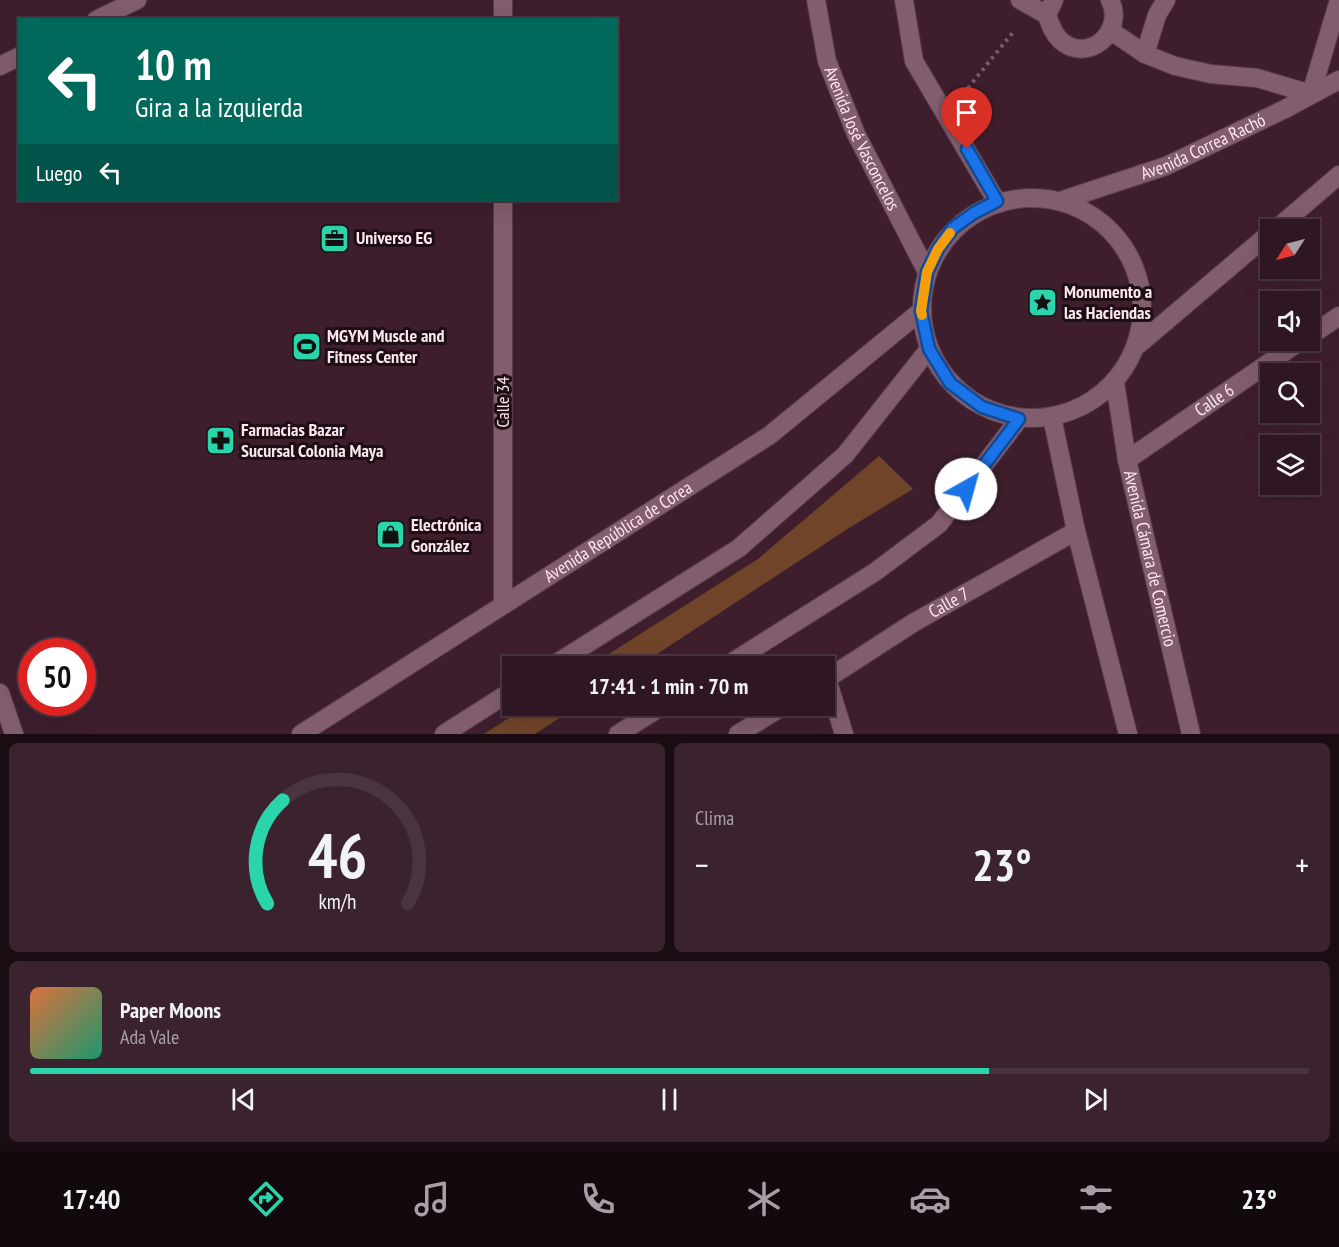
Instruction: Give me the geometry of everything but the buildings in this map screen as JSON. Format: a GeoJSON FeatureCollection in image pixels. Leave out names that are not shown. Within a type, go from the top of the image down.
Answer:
{"type":"FeatureCollection","features":[{"type":"Feature","properties":{"kind":"main road"},"geometry":{"type":"LineString","coordinates":[[100,18],[137,0]]}},
{"type":"Feature","properties":{"kind":"main road"},"geometry":{"type":"LineString","coordinates":[[503,0],[503,18]]}},
{"type":"Feature","properties":{"kind":"main road","name":"Avenida José Vasconcelos"},"geometry":{"type":"LineString","coordinates":[[816,0],[827,61],[856,134],[927,272]]}},
{"type":"Feature","properties":{"kind":"main road"},"geometry":{"type":"LineString","coordinates":[[904,0],[914,61],[997,201]]}},
{"type":"Feature","properties":{"kind":"main road"},"geometry":{"type":"LineString","coordinates":[[1038,6],[1062,42],[1074,48],[1089,48],[1102,42],[1111,30],[1114,16],[1110,0]]}},
{"type":"Feature","properties":{"kind":"main road"},"geometry":{"type":"LineString","coordinates":[[1145,54],[1156,15],[1166,0]]}},
{"type":"Feature","properties":{"kind":"main road"},"geometry":{"type":"LineString","coordinates":[[1111,30],[1145,54],[1175,66],[1211,74],[1257,78],[1311,94],[1339,0]]}},
{"type":"Feature","properties":{"kind":"main road"},"geometry":{"type":"LineString","coordinates":[[0,66],[18,57]]}},
{"type":"Feature","properties":{"kind":"main road","name":"Avenida Correa Rachó"},"geometry":{"type":"LineString","coordinates":[[1063,200],[1166,166],[1339,80]]}},
{"type":"Feature","properties":{"kind":"main road"},"geometry":{"type":"LineString","coordinates":[[1288,219],[1339,175]]}},
{"type":"Feature","properties":{"kind":"main road"},"geometry":{"type":"LineString","coordinates":[[1020,196],[1063,200],[1100,219],[1128,252],[1142,292],[1138,345],[1131,360],[1115,382],[1087,405],[1052,417],[1019,419],[982,407],[950,383],[929,349],[921,311],[927,272],[938,249],[953,228],[974,213],[997,201],[1020,196]]}},
{"type":"Feature","properties":{"kind":"main road","name":"Calle 34"},"geometry":{"type":"LineString","coordinates":[[503,201],[503,605]]}},
{"type":"Feature","properties":{"kind":"main road"},"geometry":{"type":"LineString","coordinates":[[1138,345],[1260,241]]}},
{"type":"Feature","properties":{"kind":"main road","name":"Avenida República de Corea"},"geometry":{"type":"LineString","coordinates":[[301,734],[770,435],[921,311]]}},
{"type":"Feature","properties":{"kind":"main road"},"geometry":{"type":"LineString","coordinates":[[1320,329],[1339,316]]}},
{"type":"Feature","properties":{"kind":"main road"},"geometry":{"type":"LineString","coordinates":[[568,656],[739,548],[845,455],[929,349]]}},
{"type":"Feature","properties":{"kind":"main road","name":"Calle 6"},"geometry":{"type":"LineString","coordinates":[[1127,460],[1286,351]]}},
{"type":"Feature","properties":{"kind":"main road","name":"Avenida Cámara de Comercio"},"geometry":{"type":"LineString","coordinates":[[1115,382],[1127,460],[1191,734]]}},
{"type":"Feature","properties":{"kind":"main road"},"geometry":{"type":"LineString","coordinates":[[1052,417],[1076,531],[1128,734]]}},
{"type":"Feature","properties":{"kind":"main road"},"geometry":{"type":"LineString","coordinates":[[742,656],[875,572],[939,524],[1019,419]]}},
{"type":"Feature","properties":{"kind":"main road","name":"Calle 7"},"geometry":{"type":"LineString","coordinates":[[835,674],[913,624],[1076,531]]}},
{"type":"Feature","properties":{"kind":"main road"},"geometry":{"type":"LineString","coordinates":[[0,693],[14,734]]}},
{"type":"Feature","properties":{"kind":"main road"},"geometry":{"type":"LineString","coordinates":[[444,734],[502,697]]}},
{"type":"Feature","properties":{"kind":"main road"},"geometry":{"type":"LineString","coordinates":[[835,707],[844,734]]}},
{"type":"Feature","properties":{"kind":"main road"},"geometry":{"type":"LineString","coordinates":[[618,734],[647,716]]}},
{"type":"Feature","properties":{"kind":"main road"},"geometry":{"type":"LineString","coordinates":[[738,734],[767,716]]}},
{"type":"Feature","properties":{"kind":"path"},"geometry":{"type":"LineString","coordinates":[[946,114],[1038,6]]}},
{"type":"Feature","properties":{"kind":"shaded area"},"geometry":{"type":"Polygon","coordinates":[[[879,456],[913,489],[849,528],[654,656],[606,656],[758,559],[879,456]]]}},
{"type":"Feature","properties":{"kind":"shaded area"},"geometry":{"type":"Polygon","coordinates":[[[512,716],[562,716],[535,734],[484,734],[512,716]]]}},
{"type":"Feature","properties":{"kind":"slow traffic"},"geometry":{"type":"LineString","coordinates":[[922,315],[927,272],[938,249],[950,233]]}},
{"type":"Feature","properties":{"kind":"place","name":"Universo EG"},"geometry":{"type":"Point","coordinates":[335,238]}},
{"type":"Feature","properties":{"kind":"place","name":"Monumento a las Haciendas"},"geometry":{"type":"Point","coordinates":[1043,302]}},
{"type":"Feature","properties":{"kind":"place","name":"MGYM Muscle and Fitness Center"},"geometry":{"type":"Point","coordinates":[306,346]}},
{"type":"Feature","properties":{"kind":"place","name":"Farmacias Bazar Sucursal Colonia Maya"},"geometry":{"type":"Point","coordinates":[220,440]}},
{"type":"Feature","properties":{"kind":"place","name":"Electrónica González"},"geometry":{"type":"Point","coordinates":[390,535]}},
{"type":"Feature","properties":{"kind":"route"},"geometry":{"type":"LineString","coordinates":[[966,489],[1019,419],[982,407],[950,383],[929,349],[921,311],[927,272],[938,249],[953,228],[974,213],[997,201],[967,149]]}}]}
